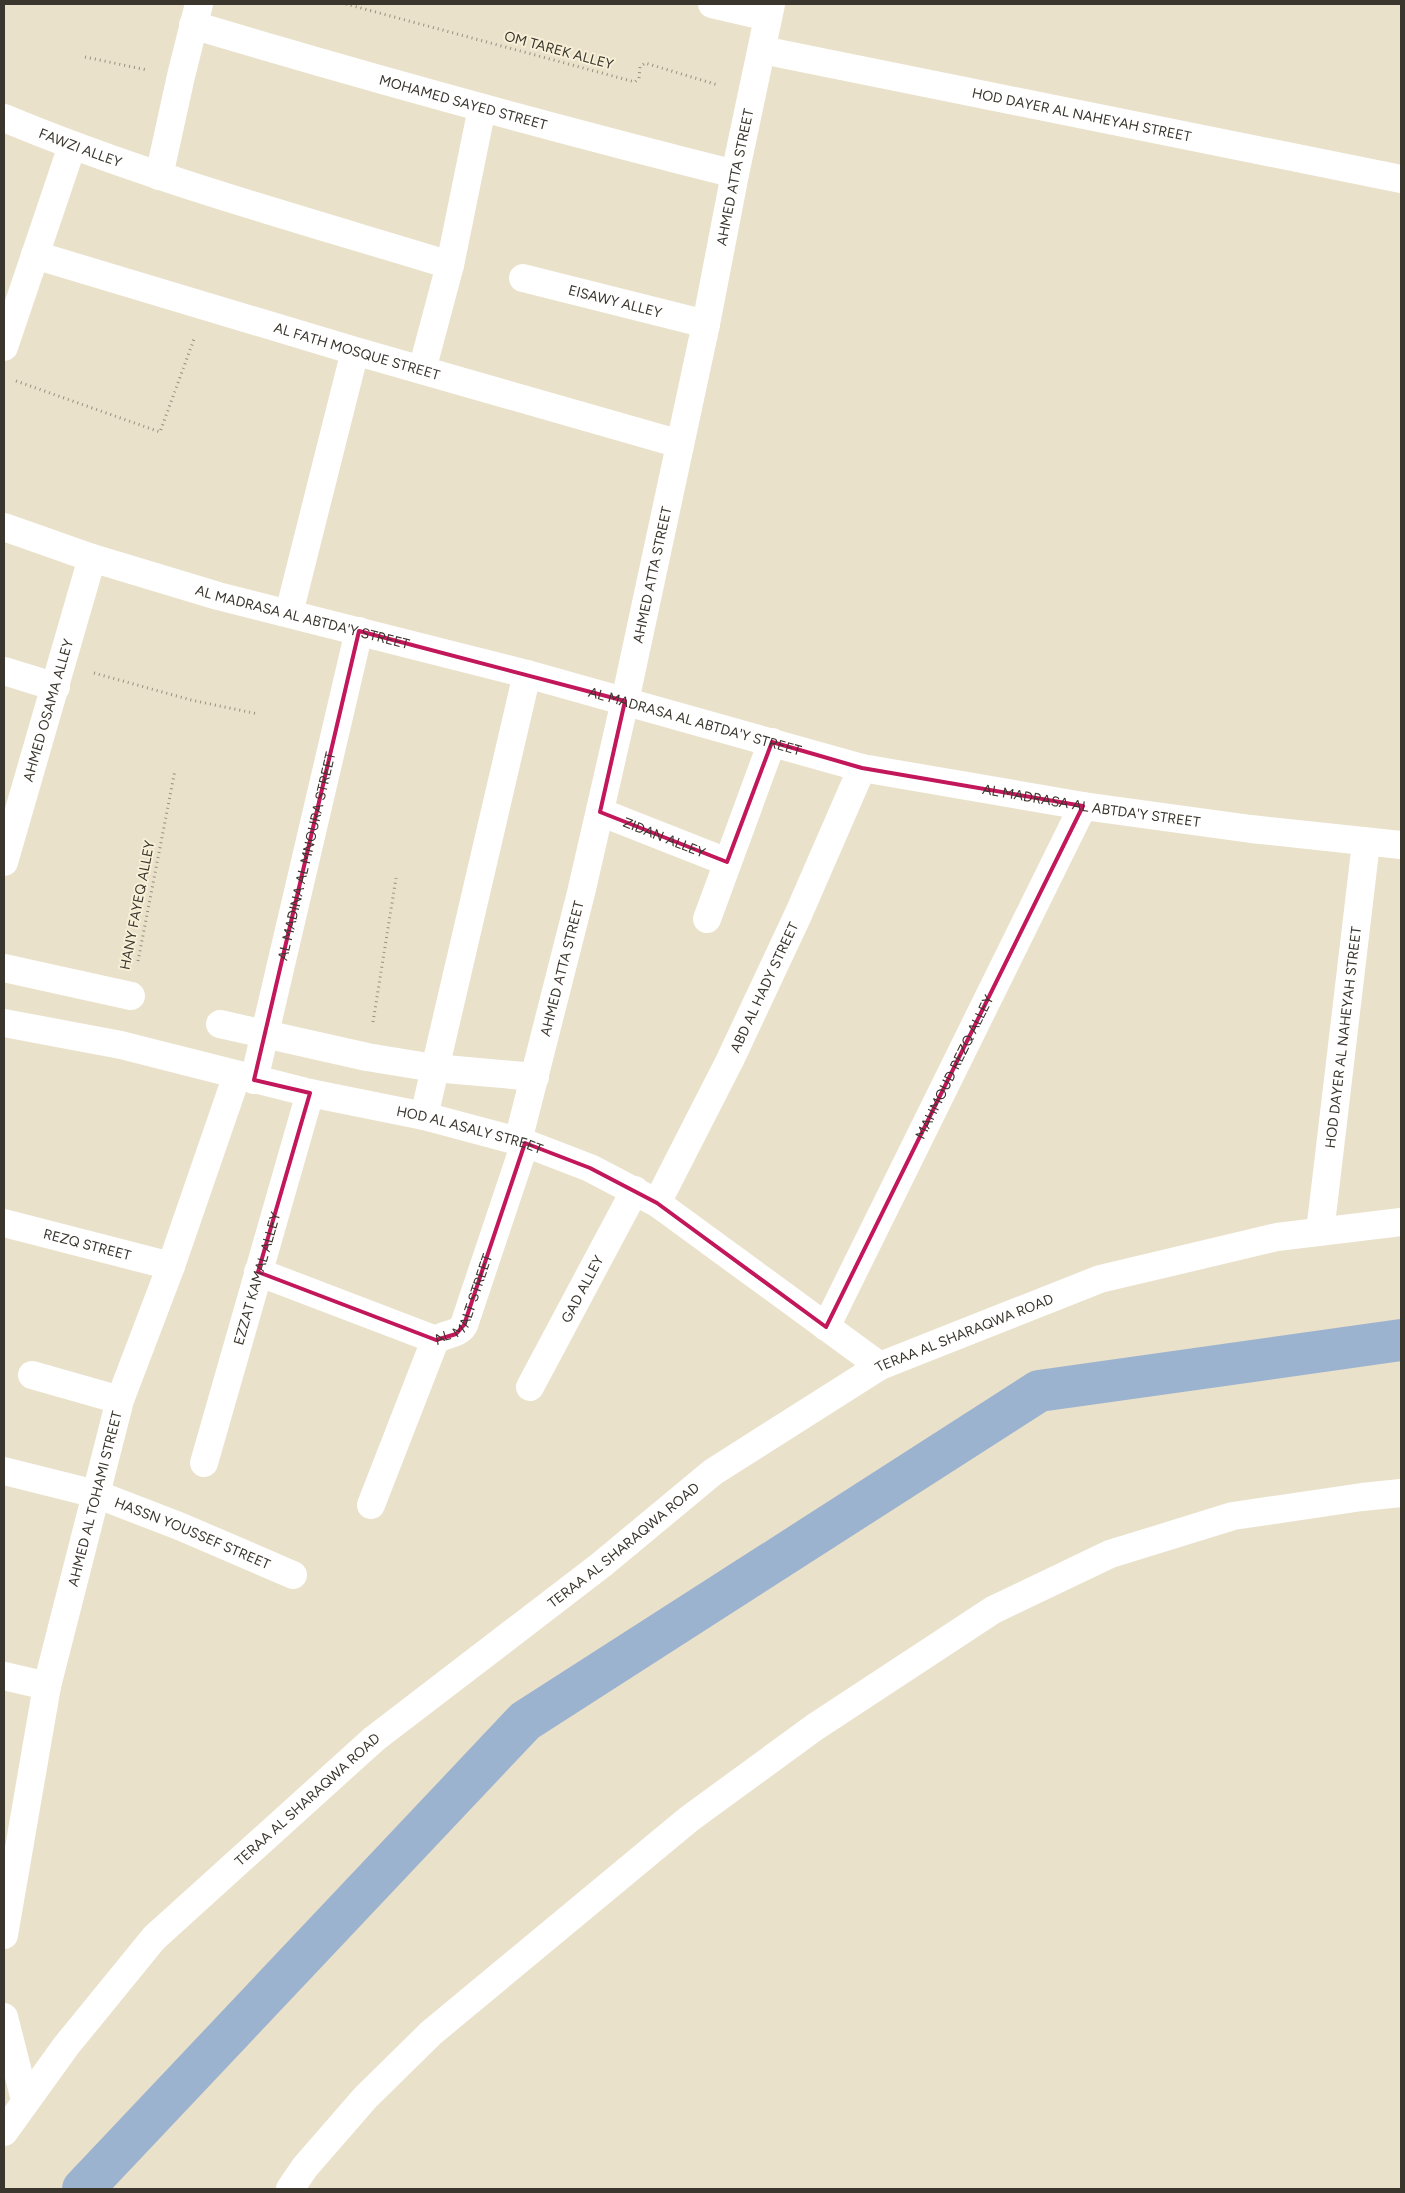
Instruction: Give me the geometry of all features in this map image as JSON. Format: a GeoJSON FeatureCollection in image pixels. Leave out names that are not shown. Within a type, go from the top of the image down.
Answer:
{"type":"FeatureCollection","features":[{"type":"Feature","properties":{"kind":"street"},"geometry":{"type":"LineString","coordinates":[[712,4],[769,10]]}},
{"type":"Feature","properties":{"kind":"street","name":"AHMED ATTA STREET"},"geometry":{"type":"LineString","coordinates":[[522,1142],[535,1077],[600,812],[625,701],[706,324],[734,174],[762,50],[769,10]]}},
{"type":"Feature","properties":{"kind":"street"},"geometry":{"type":"LineString","coordinates":[[159,176],[196,14]]}},
{"type":"Feature","properties":{"kind":"street","name":"MOHAMED SAYED STREET"},"geometry":{"type":"LineString","coordinates":[[196,14],[333,67],[734,174]]}},
{"type":"Feature","properties":{"kind":"street","name":"HOD DAYER AL NAHEYAH STREET"},"geometry":{"type":"LineString","coordinates":[[762,50],[1401,179]]}},
{"type":"Feature","properties":{"kind":"street"},"geometry":{"type":"LineString","coordinates":[[422,370],[450,265],[482,108]]}},
{"type":"Feature","properties":{"kind":"street","name":"FAWZI ALLEY"},"geometry":{"type":"LineString","coordinates":[[4,118],[72,146],[159,176],[450,265]]}},
{"type":"Feature","properties":{"kind":"street"},"geometry":{"type":"LineString","coordinates":[[4,347],[72,146]]}},
{"type":"Feature","properties":{"kind":"street","name":"AL FATH MOSQUE STREET"},"geometry":{"type":"LineString","coordinates":[[35,255],[355,351],[680,444]]}},
{"type":"Feature","properties":{"kind":"street","name":"EISAWY ALLEY"},"geometry":{"type":"LineString","coordinates":[[523,278],[706,324]]}},
{"type":"Feature","properties":{"kind":"street"},"geometry":{"type":"LineString","coordinates":[[289,613],[355,351]]}},
{"type":"Feature","properties":{"kind":"street","name":"AL MADRASA AL ABTDA'Y STREET"},"geometry":{"type":"LineString","coordinates":[[4,527],[92,558],[218,596],[527,674],[862,768],[1083,806],[1366,843],[1401,845]]}},
{"type":"Feature","properties":{"kind":"street","name":"AHMED OSAMA ALLEY"},"geometry":{"type":"LineString","coordinates":[[4,862],[92,558]]}},
{"type":"Feature","properties":{"kind":"street","name":"AL MADINA AL MNOURA STREET"},"geometry":{"type":"LineString","coordinates":[[246,1077],[264,1034],[359,631]]}},
{"type":"Feature","properties":{"kind":"street"},"geometry":{"type":"LineString","coordinates":[[4,671],[59,675]]}},
{"type":"Feature","properties":{"kind":"street"},"geometry":{"type":"LineString","coordinates":[[424,1116],[527,674]]}},
{"type":"Feature","properties":{"kind":"street"},"geometry":{"type":"LineString","coordinates":[[706,919],[772,742]]}},
{"type":"Feature","properties":{"kind":"street","name":"ABD AL HADY STREET"},"geometry":{"type":"LineString","coordinates":[[646,1197],[730,1060],[790,932],[862,768]]}},
{"type":"Feature","properties":{"kind":"street","name":"MAHMOUD REZQ ALLEY"},"geometry":{"type":"LineString","coordinates":[[826,1327],[1083,806]]}},
{"type":"Feature","properties":{"kind":"street","name":"ZIDAN ALLEY"},"geometry":{"type":"LineString","coordinates":[[600,812],[728,862]]}},
{"type":"Feature","properties":{"kind":"street","name":"HOD DAYER AL NAHEYAH STREET"},"geometry":{"type":"LineString","coordinates":[[1320,1232],[1366,843]]}},
{"type":"Feature","properties":{"kind":"street"},"geometry":{"type":"LineString","coordinates":[[4,968],[131,996]]}},
{"type":"Feature","properties":{"kind":"street","name":"HOD AL ASALY STREET"},"geometry":{"type":"LineString","coordinates":[[4,1022],[121,1045],[310,1093],[424,1116],[522,1142],[590,1168],[646,1197],[880,1366]]}},
{"type":"Feature","properties":{"kind":"street"},"geometry":{"type":"LineString","coordinates":[[220,1024],[367,1057],[434,1068],[535,1077]]}},
{"type":"Feature","properties":{"kind":"street","name":"AHMED AL TOHAMI STREET"},"geometry":{"type":"LineString","coordinates":[[4,1935],[12,1836],[47,1686],[120,1400],[246,1077]]}},
{"type":"Feature","properties":{"kind":"street","name":"EZZAT KAMAL ALLEY"},"geometry":{"type":"LineString","coordinates":[[204,1463],[310,1093]]}},
{"type":"Feature","properties":{"kind":"street","name":"AL MALT STREET"},"geometry":{"type":"LineString","coordinates":[[371,1505],[436,1340],[444,1336],[456,1334],[464,1325],[522,1142]]}},
{"type":"Feature","properties":{"kind":"street","name":"GAD ALLEY"},"geometry":{"type":"LineString","coordinates":[[530,1387],[646,1197]]}},
{"type":"Feature","properties":{"kind":"street","name":"TERAA AL SHARAQWA ROAD"},"geometry":{"type":"LineString","coordinates":[[4,2132],[66,2046],[154,1938],[374,1739],[601,1565],[713,1472],[880,1366],[1100,1279],[1278,1237],[1401,1222]]}},
{"type":"Feature","properties":{"kind":"street","name":"REZQ STREET"},"geometry":{"type":"LineString","coordinates":[[4,1223],[171,1266]]}},
{"type":"Feature","properties":{"kind":"street"},"geometry":{"type":"LineString","coordinates":[[258,1272],[436,1340]]}},
{"type":"Feature","properties":{"kind":"street"},"geometry":{"type":"LineString","coordinates":[[32,1375],[120,1400]]}},
{"type":"Feature","properties":{"kind":"street","name":"HASSN YOUSSEF STREET"},"geometry":{"type":"LineString","coordinates":[[4,1471],[96,1494],[179,1526],[294,1575]]}},
{"type":"Feature","properties":{"kind":"street"},"geometry":{"type":"LineString","coordinates":[[290,2189],[305,2167],[365,2098],[431,2033],[689,1818],[815,1727],[994,1610],[1110,1554],[1233,1516],[1401,1493]]}},
{"type":"Feature","properties":{"kind":"street"},"geometry":{"type":"LineString","coordinates":[[4,1676],[47,1686]]}},
{"type":"Feature","properties":{"kind":"street"},"geometry":{"type":"LineString","coordinates":[[4,2017],[26,2100]]}},
{"type":"Feature","properties":{"kind":"path","name":"OM TAREK ALLEY"},"geometry":{"type":"LineString","coordinates":[[346,4],[635,82],[639,78],[640,67],[645,63],[752,95]]}},
{"type":"Feature","properties":{"kind":"path"},"geometry":{"type":"LineString","coordinates":[[84,57],[181,76]]}},
{"type":"Feature","properties":{"kind":"path"},"geometry":{"type":"LineString","coordinates":[[13,380],[160,432],[206,307]]}},
{"type":"Feature","properties":{"kind":"path"},"geometry":{"type":"LineString","coordinates":[[59,675],[258,714]]}},
{"type":"Feature","properties":{"kind":"path","name":"HANY FAYEQ ALLEY"},"geometry":{"type":"LineString","coordinates":[[131,996],[175,770]]}},
{"type":"Feature","properties":{"kind":"path"},"geometry":{"type":"LineString","coordinates":[[367,1057],[396,878]]}},
{"type":"Feature","properties":{"kind":"highlighted area"},"geometry":{"type":"Polygon","coordinates":[[[359,631],[625,701],[600,812],[727,862],[772,742],[862,768],[1083,806],[826,1327],[657,1203],[590,1168],[525,1143],[464,1325],[456,1334],[436,1340],[258,1272],[310,1093],[254,1080],[359,631]]]}},
{"type":"Feature","properties":{"kind":"waterway"},"geometry":{"type":"LineString","coordinates":[[83,2189],[525,1721],[1039,1391],[1401,1340]]}}]}
